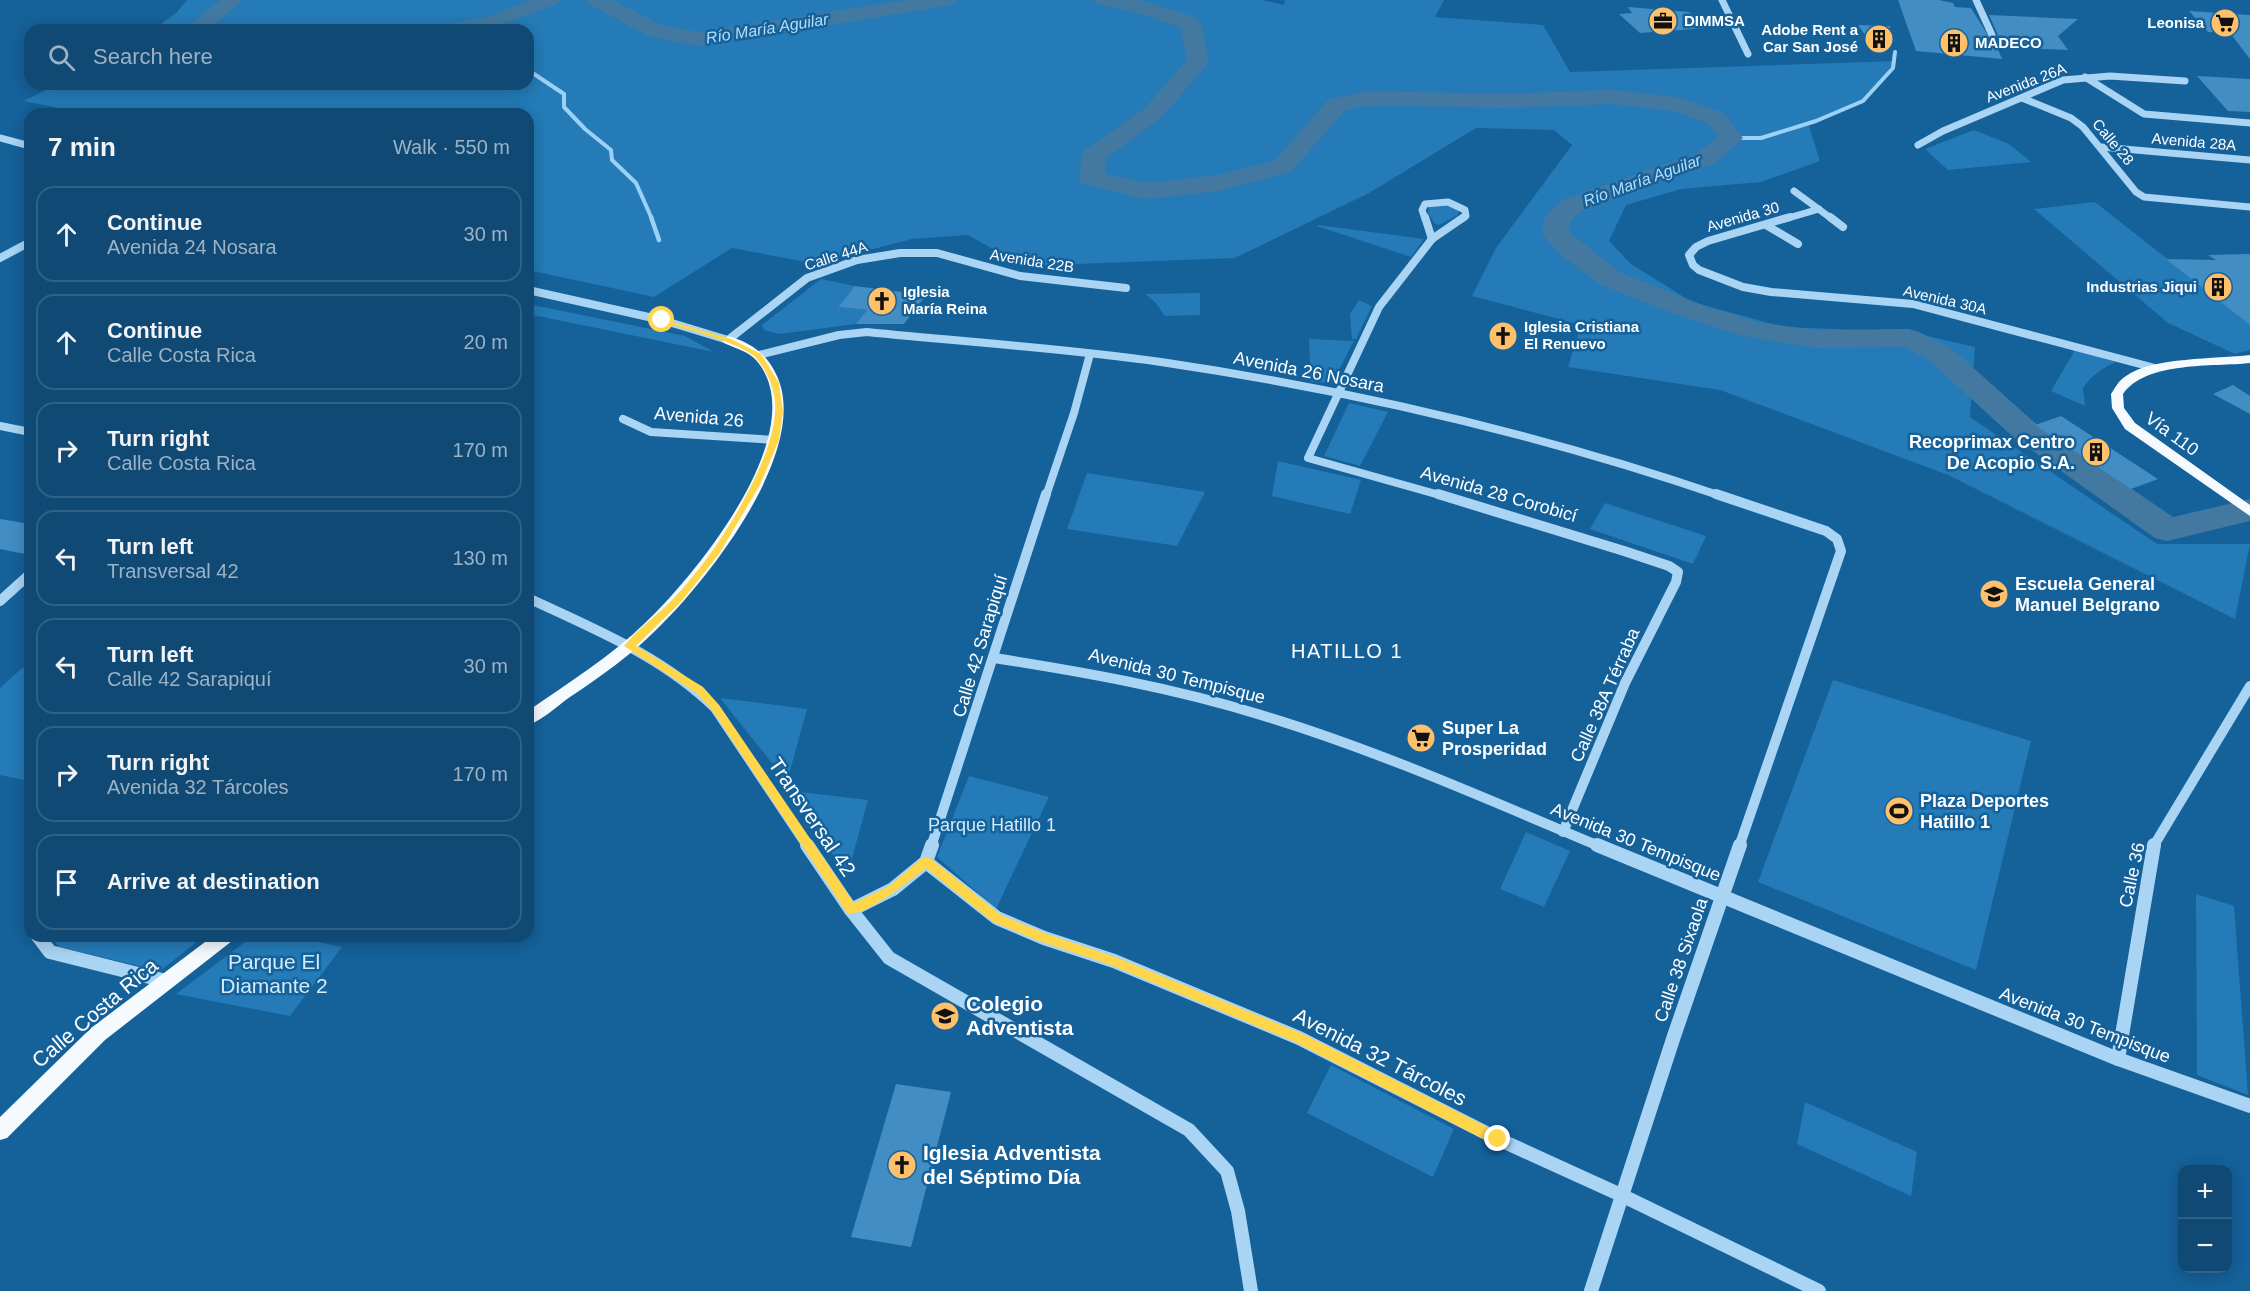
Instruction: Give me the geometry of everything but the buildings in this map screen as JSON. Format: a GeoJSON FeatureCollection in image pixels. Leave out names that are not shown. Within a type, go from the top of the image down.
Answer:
{"type":"FeatureCollection","features":[{"type":"Feature","properties":{"kind":"main road"},"geometry":{"type":"LineString","coordinates":[[534,715],[629,646],[678,600],[715,552],[756,485],[775,440],[779,411],[776,383],[759,356],[728,340]]}},
{"type":"Feature","properties":{"kind":"main road","name":"Vía 110"},"geometry":{"type":"LineString","coordinates":[[2250,359],[2155,368],[2130,377],[2117,394],[2118,408],[2130,426],[2250,512]]}},
{"type":"Feature","properties":{"kind":"main road","name":"Calle Costa Rica"},"geometry":{"type":"LineString","coordinates":[[0,1131],[98,1034],[218,942]]}},
{"type":"Feature","properties":{"kind":"street"},"geometry":{"type":"LineString","coordinates":[[1722,0],[1748,54]]}},
{"type":"Feature","properties":{"kind":"street"},"geometry":{"type":"LineString","coordinates":[[1976,0],[1992,34]]}},
{"type":"Feature","properties":{"kind":"street","name":"Avenida 26A"},"geometry":{"type":"LineString","coordinates":[[1918,145],[1943,131],[2063,80],[2110,76],[2185,81]]}},
{"type":"Feature","properties":{"kind":"street"},"geometry":{"type":"LineString","coordinates":[[2085,77],[2144,114],[2250,123]]}},
{"type":"Feature","properties":{"kind":"street","name":"Calle 28"},"geometry":{"type":"LineString","coordinates":[[2022,98],[2071,118],[2083,127],[2136,192],[2144,197],[2250,207]]}},
{"type":"Feature","properties":{"kind":"street"},"geometry":{"type":"LineString","coordinates":[[0,138],[24,144]]}},
{"type":"Feature","properties":{"kind":"street","name":"Avenida 28A"},"geometry":{"type":"LineString","coordinates":[[2101,147],[2250,160]]}},
{"type":"Feature","properties":{"kind":"street"},"geometry":{"type":"LineString","coordinates":[[1794,191],[1842,227]]}},
{"type":"Feature","properties":{"kind":"street"},"geometry":{"type":"LineString","coordinates":[[1339,394],[1379,307],[1432,239],[1466,216],[1465,210],[1448,202],[1425,204],[1422,210],[1432,239]]}},
{"type":"Feature","properties":{"kind":"street","name":"Avenida 30"},"geometry":{"type":"LineString","coordinates":[[1693,265],[1689,255],[1696,247],[1707,241],[1819,209]]}},
{"type":"Feature","properties":{"kind":"street"},"geometry":{"type":"LineString","coordinates":[[1766,225],[1797,244]]}},
{"type":"Feature","properties":{"kind":"street"},"geometry":{"type":"LineString","coordinates":[[0,258],[24,245]]}},
{"type":"Feature","properties":{"kind":"street","name":"Avenida 22B"},"geometry":{"type":"LineString","coordinates":[[900,253],[937,253],[1020,276],[1126,288]]}},
{"type":"Feature","properties":{"kind":"street","name":"Calle 44A"},"geometry":{"type":"LineString","coordinates":[[728,340],[807,278],[857,260],[900,253]]}},
{"type":"Feature","properties":{"kind":"street","name":"Avenida 30A"},"geometry":{"type":"LineString","coordinates":[[1693,265],[1714,278],[1771,292],[1913,304],[2155,368]]}},
{"type":"Feature","properties":{"kind":"street"},"geometry":{"type":"LineString","coordinates":[[534,291],[662,320],[728,340]]}},
{"type":"Feature","properties":{"kind":"street","name":"Avenida 26 Nosara"},"geometry":{"type":"LineString","coordinates":[[759,356],[828,337],[867,332],[1090,354],[1226,372],[1339,394],[1558,444],[1642,469],[1826,531],[1838,539]]}},
{"type":"Feature","properties":{"kind":"street","name":"Calle 42 Sarapiquí"},"geometry":{"type":"LineString","coordinates":[[926,862],[994,658],[1014,587],[1074,413],[1090,354]]}},
{"type":"Feature","properties":{"kind":"street","name":"Avenida 28 Corobicí"},"geometry":{"type":"LineString","coordinates":[[1339,394],[1308,458],[1473,502],[1582,536],[1669,566],[1678,572]]}},
{"type":"Feature","properties":{"kind":"street","name":"Avenida 26"},"geometry":{"type":"LineString","coordinates":[[623,419],[651,432],[775,440]]}},
{"type":"Feature","properties":{"kind":"street"},"geometry":{"type":"LineString","coordinates":[[0,426],[24,431]]}},
{"type":"Feature","properties":{"kind":"street"},"geometry":{"type":"LineString","coordinates":[[0,436],[10,428]]}},
{"type":"Feature","properties":{"kind":"street","name":"Calle 38 Sixaola"},"geometry":{"type":"LineString","coordinates":[[1591,1291],[1722,896],[1841,551],[1838,539]]}},
{"type":"Feature","properties":{"kind":"street","name":"Calle 38A Térraba"},"geometry":{"type":"LineString","coordinates":[[1563,832],[1625,684],[1676,582],[1678,572]]}},
{"type":"Feature","properties":{"kind":"street"},"geometry":{"type":"LineString","coordinates":[[0,601],[24,579]]}},
{"type":"Feature","properties":{"kind":"street","name":"Transversal 42"},"geometry":{"type":"LineString","coordinates":[[534,601],[629,646],[699,690],[715,708],[852,910],[889,958],[1188,1130],[1227,1171],[1238,1211],[1251,1291]]}},
{"type":"Feature","properties":{"kind":"street","name":"Avenida 30 Tempisque"},"geometry":{"type":"LineString","coordinates":[[994,658],[1078,670],[1164,689],[1262,715],[1355,747],[2118,1059],[2250,1106]]}},
{"type":"Feature","properties":{"kind":"street","name":"Calle 36"},"geometry":{"type":"LineString","coordinates":[[2118,1059],[2153,847],[2250,686]]}},
{"type":"Feature","properties":{"kind":"street"},"geometry":{"type":"LineString","coordinates":[[852,910],[893,889],[926,862]]}},
{"type":"Feature","properties":{"kind":"street","name":"Avenida 32 Tárcoles"},"geometry":{"type":"LineString","coordinates":[[926,862],[997,918],[1044,938],[1114,961],[1299,1038],[1498,1139],[1621,1195],[1819,1291]]}},
{"type":"Feature","properties":{"kind":"street"},"geometry":{"type":"LineString","coordinates":[[42,942],[50,952],[166,981]]}},
{"type":"Feature","properties":{"kind":"green space"},"geometry":{"type":"Polygon","coordinates":[[[187,0],[1263,0],[1284,5],[1285,0],[1444,0],[1435,17],[1543,25],[1570,72],[1896,61],[1862,101],[1808,123],[1820,161],[1761,182],[1681,189],[1626,205],[1609,241],[1631,264],[1692,302],[1784,327],[1910,332],[1975,347],[1970,417],[2157,544],[2250,544],[2235,619],[1948,475],[1720,390],[1568,367],[1581,325],[1472,296],[1496,248],[1572,145],[1554,130],[1476,128],[1369,193],[1235,258],[1023,266],[968,235],[912,239],[816,264],[732,248],[654,297],[534,271],[534,108],[58,108],[24,101],[45,90],[534,90],[534,24],[161,24],[177,12],[187,0]]]}},
{"type":"Feature","properties":{"kind":"green space"},"geometry":{"type":"Polygon","coordinates":[[[1974,130],[2009,144],[2031,162],[1948,170],[1925,149],[1974,130]]]}},
{"type":"Feature","properties":{"kind":"green space"},"geometry":{"type":"Polygon","coordinates":[[[2095,202],[2250,324],[2250,350],[2235,354],[2168,323],[2034,209],[2095,202]]]}},
{"type":"Feature","properties":{"kind":"green space"},"geometry":{"type":"Polygon","coordinates":[[[1447,204],[1459,211],[1458,215],[1439,225],[1435,224],[1428,213],[1429,207],[1447,204]]]}},
{"type":"Feature","properties":{"kind":"green space"},"geometry":{"type":"Polygon","coordinates":[[[1318,225],[1424,239],[1411,257],[1318,225]]]}},
{"type":"Feature","properties":{"kind":"green space"},"geometry":{"type":"Polygon","coordinates":[[[821,279],[855,286],[838,307],[867,310],[856,324],[779,334],[764,330],[762,325],[821,279]]]}},
{"type":"Feature","properties":{"kind":"green space"},"geometry":{"type":"Polygon","coordinates":[[[1200,293],[1200,315],[1165,316],[1155,302],[1145,294],[1200,293]]]}},
{"type":"Feature","properties":{"kind":"green space"},"geometry":{"type":"Polygon","coordinates":[[[1359,300],[1372,306],[1356,339],[1352,339],[1350,314],[1359,300]]]}},
{"type":"Feature","properties":{"kind":"green space"},"geometry":{"type":"Polygon","coordinates":[[[534,305],[685,336],[714,352],[534,315],[534,305]]]}},
{"type":"Feature","properties":{"kind":"green space"},"geometry":{"type":"Polygon","coordinates":[[[1309,339],[1354,341],[1332,383],[1311,382],[1309,339]]]}},
{"type":"Feature","properties":{"kind":"green space"},"geometry":{"type":"Polygon","coordinates":[[[2075,350],[2116,362],[2098,372],[2083,388],[2085,406],[2051,391],[2075,350]]]}},
{"type":"Feature","properties":{"kind":"green space"},"geometry":{"type":"Polygon","coordinates":[[[1349,403],[1388,412],[1360,466],[1324,456],[1349,403]]]}},
{"type":"Feature","properties":{"kind":"green space"},"geometry":{"type":"Polygon","coordinates":[[[1278,461],[1361,480],[1350,514],[1272,496],[1278,461]]]}},
{"type":"Feature","properties":{"kind":"green space"},"geometry":{"type":"Polygon","coordinates":[[[1087,473],[1205,492],[1177,546],[1067,529],[1087,473]]]}},
{"type":"Feature","properties":{"kind":"green space"},"geometry":{"type":"Polygon","coordinates":[[[1605,503],[1706,536],[1693,564],[1590,529],[1605,503]]]}},
{"type":"Feature","properties":{"kind":"green space"},"geometry":{"type":"Polygon","coordinates":[[[24,666],[24,780],[0,775],[0,688],[24,666]]]}},
{"type":"Feature","properties":{"kind":"green space","name":"Plaza Deportes Hatillo 1"},"geometry":{"type":"Polygon","coordinates":[[[1833,680],[2031,741],[1976,970],[1758,882],[1833,680]]]}},
{"type":"Feature","properties":{"kind":"green space"},"geometry":{"type":"Polygon","coordinates":[[[720,698],[807,709],[787,782],[720,698]]]}},
{"type":"Feature","properties":{"kind":"green space","name":"Parque Hatillo 1"},"geometry":{"type":"Polygon","coordinates":[[[969,776],[1049,797],[996,909],[937,857],[969,776]]]}},
{"type":"Feature","properties":{"kind":"green space"},"geometry":{"type":"Polygon","coordinates":[[[792,791],[868,800],[847,877],[792,791]]]}},
{"type":"Feature","properties":{"kind":"green space"},"geometry":{"type":"Polygon","coordinates":[[[1526,832],[1570,851],[1544,907],[1500,889],[1526,832]]]}},
{"type":"Feature","properties":{"kind":"green space"},"geometry":{"type":"Polygon","coordinates":[[[2196,894],[2234,906],[2248,1095],[2197,1075],[2196,894]]]}},
{"type":"Feature","properties":{"kind":"green space"},"geometry":{"type":"Polygon","coordinates":[[[55,942],[196,942],[160,971],[59,947],[55,942]]]}},
{"type":"Feature","properties":{"kind":"green space","name":"Parque El Diamante 2"},"geometry":{"type":"Polygon","coordinates":[[[245,942],[318,942],[342,947],[290,1016],[176,994],[245,942]]]}},
{"type":"Feature","properties":{"kind":"green space"},"geometry":{"type":"Polygon","coordinates":[[[1331,1065],[1454,1129],[1433,1177],[1307,1113],[1331,1065]]]}},
{"type":"Feature","properties":{"kind":"green space"},"geometry":{"type":"Polygon","coordinates":[[[1805,1102],[1917,1152],[1911,1196],[1797,1144],[1805,1102]]]}},
{"type":"Feature","properties":{"kind":"waterway","name":"Río María Aguilar"},"geometry":{"type":"LineString","coordinates":[[202,24],[233,0]]}},
{"type":"Feature","properties":{"kind":"waterway","name":"Río María Aguilar"},"geometry":{"type":"LineString","coordinates":[[482,24],[550,0]]}},
{"type":"Feature","properties":{"kind":"waterway","name":"Río María Aguilar"},"geometry":{"type":"LineString","coordinates":[[596,0],[654,30],[698,39],[946,0]]}},
{"type":"Feature","properties":{"kind":"waterway","name":"Río María Aguilar"},"geometry":{"type":"LineString","coordinates":[[1104,0],[1131,4],[1190,23],[1198,61],[1152,114],[1094,155],[1092,179],[1146,191],[1220,183],[1283,166],[1337,104],[1370,98],[1503,101],[1611,97],[1677,104],[1716,118],[1731,138],[1706,158],[1571,206],[1558,217],[1555,234],[1573,251],[1611,279],[1690,310],[1753,330],[1815,339],[1909,338],[1940,354],[2023,429],[2167,530],[2250,510]]}},
{"type":"Feature","properties":{"kind":"waterway"},"geometry":{"type":"LineString","coordinates":[[1731,138],[1761,138],[1816,121],[1863,101],[1893,68],[1895,52]]}},
{"type":"Feature","properties":{"kind":"waterway"},"geometry":{"type":"LineString","coordinates":[[534,74],[564,94],[564,107],[585,129],[611,150],[612,160],[636,183],[652,219]]}},
{"type":"Feature","properties":{"kind":"waterway"},"geometry":{"type":"LineString","coordinates":[[651,217],[659,240]]}},
{"type":"Feature","properties":{"kind":"place","name":"DIMMSA"},"geometry":{"type":"Point","coordinates":[1663,21]}},
{"type":"Feature","properties":{"kind":"place","name":"Leonisa"},"geometry":{"type":"Point","coordinates":[2225,23]}},
{"type":"Feature","properties":{"kind":"place","name":"Adobe Rent a Car San José"},"geometry":{"type":"Point","coordinates":[1879,39]}},
{"type":"Feature","properties":{"kind":"place","name":"MADECO"},"geometry":{"type":"Point","coordinates":[1954,43]}},
{"type":"Feature","properties":{"kind":"place","name":"Industrias Jiqui"},"geometry":{"type":"Point","coordinates":[2218,287]}},
{"type":"Feature","properties":{"kind":"place","name":"Iglesia María Reina"},"geometry":{"type":"Point","coordinates":[882,301]}},
{"type":"Feature","properties":{"kind":"place","name":"Iglesia Cristiana El Renuevo"},"geometry":{"type":"Point","coordinates":[1503,336]}},
{"type":"Feature","properties":{"kind":"place","name":"Recoprimax Centro De Acopio S.A."},"geometry":{"type":"Point","coordinates":[2096,452]}},
{"type":"Feature","properties":{"kind":"place","name":"Escuela General Manuel Belgrano"},"geometry":{"type":"Point","coordinates":[1994,594]}},
{"type":"Feature","properties":{"kind":"place","name":"Super La Prosperidad"},"geometry":{"type":"Point","coordinates":[1421,738]}},
{"type":"Feature","properties":{"kind":"place","name":"Plaza Deportes Hatillo 1"},"geometry":{"type":"Point","coordinates":[1899,811]}},
{"type":"Feature","properties":{"kind":"place","name":"Colegio Adventista"},"geometry":{"type":"Point","coordinates":[945,1016]}},
{"type":"Feature","properties":{"kind":"place","name":"Iglesia Adventista del Séptimo Día"},"geometry":{"type":"Point","coordinates":[902,1165]}},
{"type":"Feature","properties":{"kind":"district","name":"HATILLO 1"},"geometry":{"type":"Point","coordinates":[1347,651]}},
{"type":"Feature","properties":{"kind":"route"},"geometry":{"type":"LineString","coordinates":[[662,320],[728,340],[759,356],[776,383],[779,411],[775,440],[756,485],[715,552],[678,600],[629,646],[699,690],[715,708],[852,910],[893,889],[926,862],[997,918],[1044,938],[1114,961],[1299,1038],[1498,1139]]}}]}
